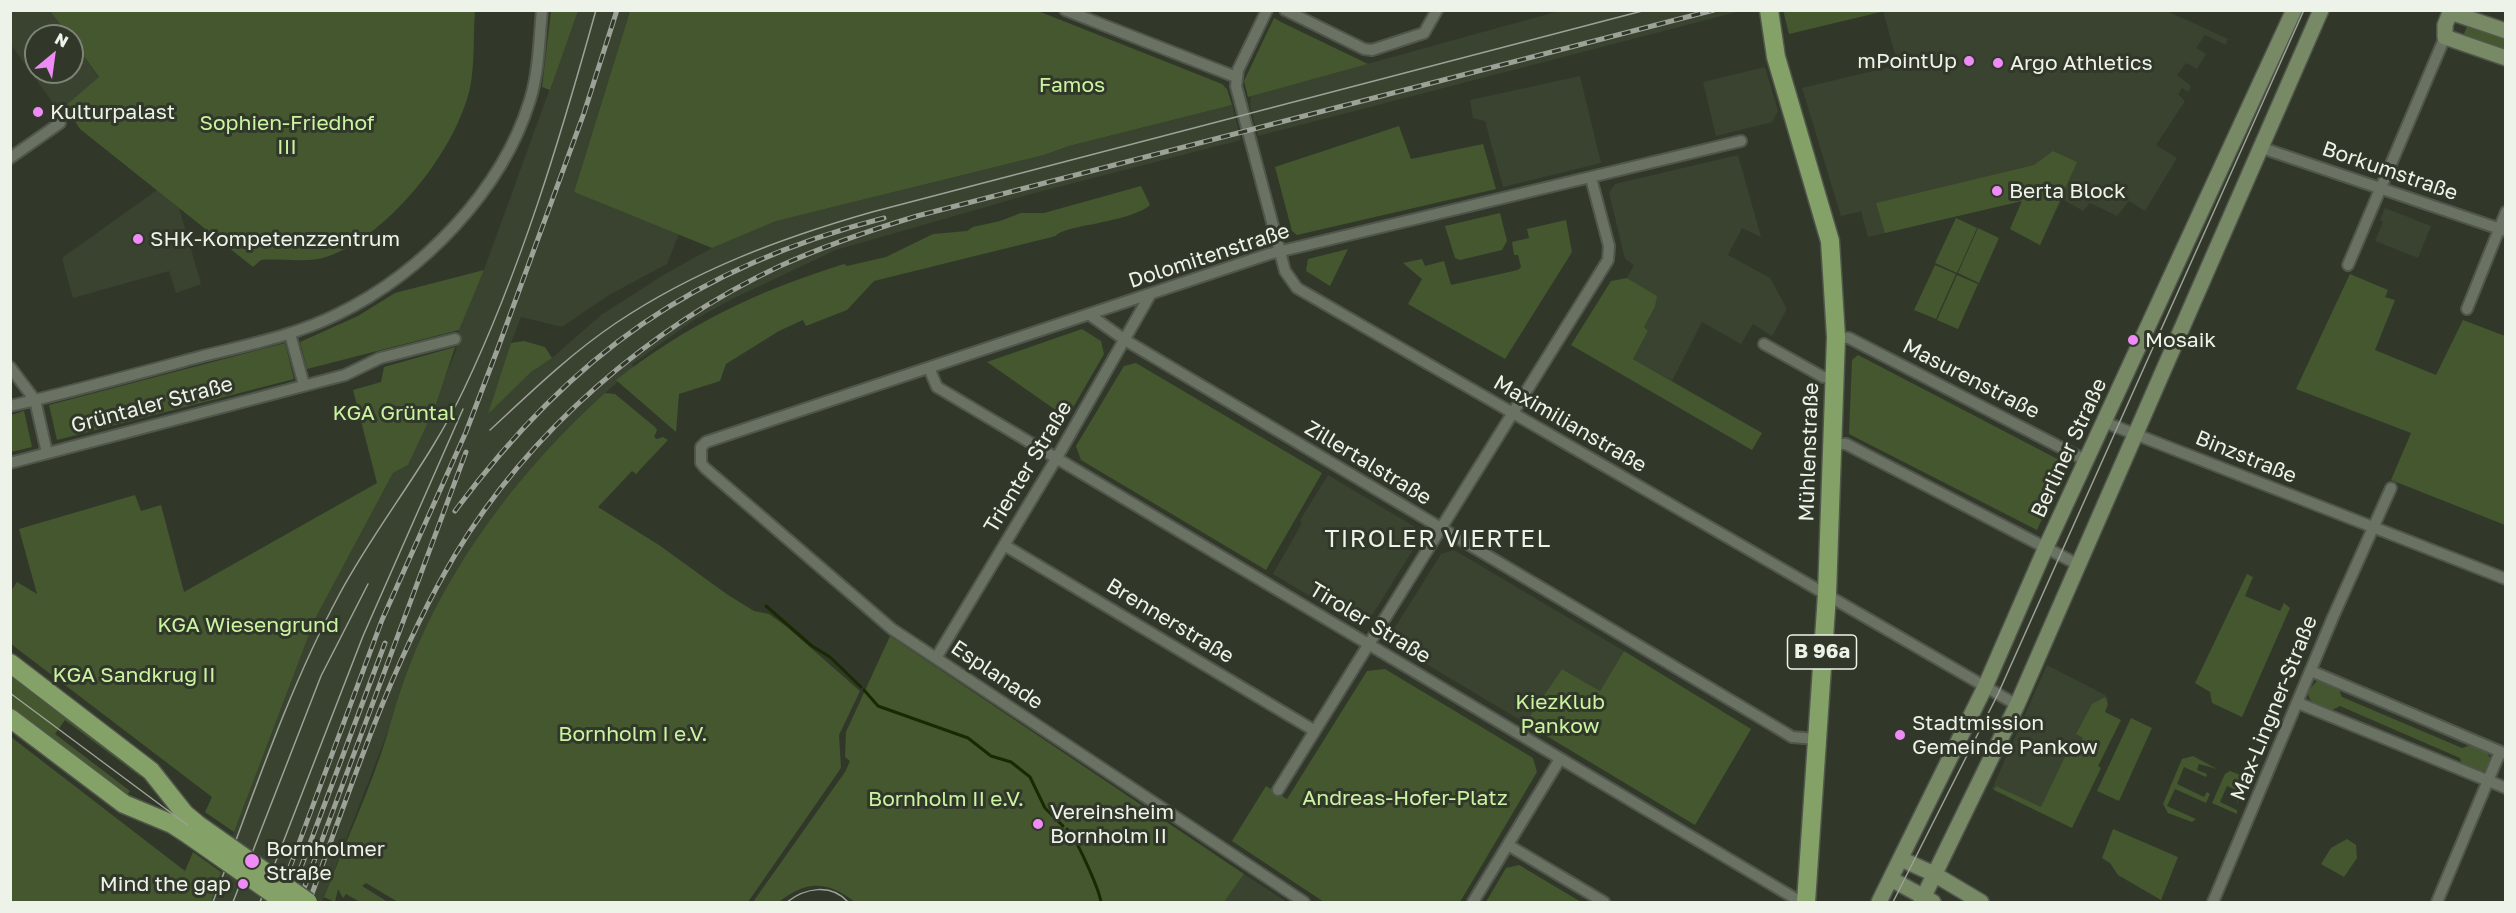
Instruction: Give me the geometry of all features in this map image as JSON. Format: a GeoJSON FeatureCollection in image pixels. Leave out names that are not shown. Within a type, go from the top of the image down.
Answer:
{"type":"FeatureCollection","features":[{"type":"Feature","properties":{"kind":"main road","name":"Mühlenstraße"},"geometry":{"type":"LineString","coordinates":[[1768,10],[1776,57],[1830,241],[1836,337],[1827,594],[1806,903]]}},
{"type":"Feature","properties":{"kind":"main road","name":"Berliner Straße"},"geometry":{"type":"LineString","coordinates":[[1879,903],[1985,687],[2046,547],[2294,10]]}},
{"type":"Feature","properties":{"kind":"main road"},"geometry":{"type":"LineString","coordinates":[[1891,879],[1925,901],[1934,874],[2017,705],[2321,10]]}},
{"type":"Feature","properties":{"kind":"main road"},"geometry":{"type":"LineString","coordinates":[[2505,31],[2450,11],[2445,25],[2445,37],[2505,58]]}},
{"type":"Feature","properties":{"kind":"main road"},"geometry":{"type":"LineString","coordinates":[[10,663],[151,771],[185,814],[193,830],[285,903]]}},
{"type":"Feature","properties":{"kind":"main road"},"geometry":{"type":"LineString","coordinates":[[10,718],[124,804],[193,830],[308,903]]}},
{"type":"Feature","properties":{"kind":"main road"},"geometry":{"type":"LineString","coordinates":[[1901,859],[1934,874],[1981,903]]}},
{"type":"Feature","properties":{"kind":"street","name":"Grüntaler Straße"},"geometry":{"type":"LineString","coordinates":[[10,406],[290,334],[352,307],[393,280],[447,233],[483,191],[510,147],[530,100],[537,66],[542,10]]}},
{"type":"Feature","properties":{"kind":"street"},"geometry":{"type":"LineString","coordinates":[[1068,11],[1236,77],[1267,10]]}},
{"type":"Feature","properties":{"kind":"street"},"geometry":{"type":"LineString","coordinates":[[1285,10],[1364,49],[1372,50],[1424,33],[1437,10]]}},
{"type":"Feature","properties":{"kind":"street"},"geometry":{"type":"LineString","coordinates":[[2348,265],[2445,37]]}},
{"type":"Feature","properties":{"kind":"street","name":"Maximilianstraße"},"geometry":{"type":"LineString","coordinates":[[1236,77],[1236,86],[1280,251],[1289,281],[1297,288],[2017,705]]}},
{"type":"Feature","properties":{"kind":"street"},"geometry":{"type":"LineString","coordinates":[[10,158],[60,123]]}},
{"type":"Feature","properties":{"kind":"street","name":"Dolomitenstraße"},"geometry":{"type":"LineString","coordinates":[[701,447],[706,442],[1280,251],[1741,141]]}},
{"type":"Feature","properties":{"kind":"street","name":"Borkumstraße"},"geometry":{"type":"LineString","coordinates":[[2262,148],[2503,230]]}},
{"type":"Feature","properties":{"kind":"street"},"geometry":{"type":"LineString","coordinates":[[1278,790],[1608,260],[1609,246],[1591,178]]}},
{"type":"Feature","properties":{"kind":"street"},"geometry":{"type":"LineString","coordinates":[[2467,309],[2503,230],[2505,212]]}},
{"type":"Feature","properties":{"kind":"street","name":"Trienter Straße"},"geometry":{"type":"LineString","coordinates":[[936,658],[1056,459],[1150,295]]}},
{"type":"Feature","properties":{"kind":"street","name":"Zillertalstraße"},"geometry":{"type":"LineString","coordinates":[[1090,315],[1125,340],[1441,530],[1792,737],[1817,739]]}},
{"type":"Feature","properties":{"kind":"street"},"geometry":{"type":"LineString","coordinates":[[290,334],[304,385]]}},
{"type":"Feature","properties":{"kind":"street","name":"Masurenstraße"},"geometry":{"type":"LineString","coordinates":[[1836,337],[1849,338],[2087,461]]}},
{"type":"Feature","properties":{"kind":"street","name":"Grüntaler Straße"},"geometry":{"type":"LineString","coordinates":[[10,463],[345,375],[380,358],[455,339]]}},
{"type":"Feature","properties":{"kind":"street"},"geometry":{"type":"LineString","coordinates":[[1764,344],[1823,377],[1834,377]]}},
{"type":"Feature","properties":{"kind":"street"},"geometry":{"type":"LineString","coordinates":[[10,367],[35,400],[47,453]]}},
{"type":"Feature","properties":{"kind":"street","name":"Tiroler Straße"},"geometry":{"type":"LineString","coordinates":[[929,369],[937,387],[1801,903]]}},
{"type":"Feature","properties":{"kind":"street","name":"Binzstraße"},"geometry":{"type":"LineString","coordinates":[[2104,422],[2505,579]]}},
{"type":"Feature","properties":{"kind":"street"},"geometry":{"type":"LineString","coordinates":[[1833,444],[1846,444],[2077,564]]}},
{"type":"Feature","properties":{"kind":"street","name":"Esplanade"},"geometry":{"type":"LineString","coordinates":[[701,447],[701,463],[705,468],[892,628],[1304,903]]}},
{"type":"Feature","properties":{"kind":"street"},"geometry":{"type":"LineString","coordinates":[[2373,529],[2391,488]]}},
{"type":"Feature","properties":{"kind":"street","name":"Max-Lingner-Straße"},"geometry":{"type":"LineString","coordinates":[[2213,903],[2373,529]]}},
{"type":"Feature","properties":{"kind":"street","name":"Brennerstraße"},"geometry":{"type":"LineString","coordinates":[[1004,545],[1315,731]]}},
{"type":"Feature","properties":{"kind":"street"},"geometry":{"type":"LineString","coordinates":[[2311,671],[2503,753],[2488,781],[2437,903]]}},
{"type":"Feature","properties":{"kind":"street"},"geometry":{"type":"LineString","coordinates":[[2298,703],[2505,788]]}},
{"type":"Feature","properties":{"kind":"street"},"geometry":{"type":"LineString","coordinates":[[1473,903],[1560,759]]}},
{"type":"Feature","properties":{"kind":"street"},"geometry":{"type":"LineString","coordinates":[[1508,845],[1604,903]]}},
{"type":"Feature","properties":{"kind":"shaded area"},"geometry":{"type":"Polygon","coordinates":[[[10,11],[50,11],[60,24],[24,24],[24,63],[11,45],[10,11]]]}},
{"type":"Feature","properties":{"kind":"shaded area"},"geometry":{"type":"Polygon","coordinates":[[[578,11],[630,11],[574,192],[679,234],[667,264],[609,295],[562,327],[521,317],[511,343],[523,352],[514,378],[552,358],[601,315],[665,274],[712,248],[775,221],[1044,155],[1069,146],[1232,105],[1241,140],[1031,194],[836,250],[732,299],[694,320],[632,364],[634,368],[605,393],[622,405],[388,731],[322,902],[211,902],[234,832],[315,619],[393,473],[408,465],[456,351],[460,322],[484,270],[578,11]]]}},
{"type":"Feature","properties":{"kind":"shaded area"},"geometry":{"type":"Polygon","coordinates":[[[1559,11],[1741,11],[1258,136],[1250,105],[1251,96],[1559,11]]]}},
{"type":"Feature","properties":{"kind":"shaded area"},"geometry":{"type":"Polygon","coordinates":[[[1883,11],[2167,11],[2228,39],[2226,45],[2205,35],[2196,48],[2206,54],[2197,69],[2186,63],[2177,75],[2191,86],[2188,92],[2182,88],[2178,94],[2185,101],[2156,145],[2177,158],[2145,211],[2129,201],[2117,216],[2090,203],[2083,211],[2062,199],[2040,245],[2010,229],[2022,201],[1868,237],[1861,211],[1841,216],[1802,88],[1898,65],[1883,11]]]}},
{"type":"Feature","properties":{"kind":"shaded area"},"geometry":{"type":"Polygon","coordinates":[[[84,57],[99,78],[65,106],[56,107],[39,84],[84,84],[84,57]]]}},
{"type":"Feature","properties":{"kind":"shaded area"},"geometry":{"type":"Polygon","coordinates":[[[1765,67],[1778,111],[1772,122],[1716,136],[1703,82],[1765,67]]]}},
{"type":"Feature","properties":{"kind":"shaded area"},"geometry":{"type":"Polygon","coordinates":[[[1580,76],[1601,163],[1503,187],[1485,121],[1473,118],[1470,100],[1580,76]]]}},
{"type":"Feature","properties":{"kind":"shaded area"},"geometry":{"type":"Polygon","coordinates":[[[1738,155],[1761,237],[1742,228],[1728,255],[1770,278],[1787,309],[1772,336],[1753,324],[1741,344],[1702,322],[1672,381],[1633,359],[1648,331],[1644,327],[1655,307],[1656,296],[1627,278],[1634,265],[1625,259],[1609,193],[1615,184],[1738,155]]]}},
{"type":"Feature","properties":{"kind":"shaded area","name":"SHK-Kompetenzzentrum"},"geometry":{"type":"Polygon","coordinates":[[[157,190],[179,208],[201,284],[176,293],[169,271],[73,298],[62,258],[157,190]]]}},
{"type":"Feature","properties":{"kind":"shaded area"},"geometry":{"type":"Polygon","coordinates":[[[2385,208],[2431,226],[2418,258],[2375,241],[2383,222],[2380,220],[2385,208]]]}},
{"type":"Feature","properties":{"kind":"shaded area"},"geometry":{"type":"Polygon","coordinates":[[[1328,475],[1415,527],[1419,540],[1369,620],[1355,623],[1273,574],[1302,523],[1300,520],[1328,475]]]}},
{"type":"Feature","properties":{"kind":"shaded area"},"geometry":{"type":"Polygon","coordinates":[[[1454,550],[1624,651],[1600,691],[1562,669],[1525,723],[1396,646],[1392,632],[1441,554],[1454,550]]]}},
{"type":"Feature","properties":{"kind":"shaded area"},"geometry":{"type":"Polygon","coordinates":[[[2047,665],[2105,695],[2108,699],[2057,820],[1992,789],[2047,665]]]}},
{"type":"Feature","properties":{"kind":"shaded area"},"geometry":{"type":"Polygon","coordinates":[[[1244,874],[1287,902],[1224,902],[1244,874]]]}},
{"type":"Feature","properties":{"kind":"green space"},"geometry":{"type":"Polygon","coordinates":[[[1783,10],[1885,10],[1885,11],[1789,34],[1783,10]]]}},
{"type":"Feature","properties":{"kind":"green space","name":"Sophien-Friedhof III"},"geometry":{"type":"Polygon","coordinates":[[[50,11],[475,11],[472,79],[462,112],[451,137],[435,163],[397,210],[375,229],[352,245],[329,256],[304,260],[261,260],[253,267],[80,129],[65,106],[99,77],[84,56],[84,24],[60,24],[50,11]]]}},
{"type":"Feature","properties":{"kind":"green space"},"geometry":{"type":"Polygon","coordinates":[[[551,11],[578,11],[550,90],[542,87],[551,11]]]}},
{"type":"Feature","properties":{"kind":"green space","name":"Famos"},"geometry":{"type":"Polygon","coordinates":[[[630,11],[1038,11],[1222,84],[1227,89],[1232,105],[1069,146],[1044,155],[776,221],[712,248],[574,192],[630,11]]]}},
{"type":"Feature","properties":{"kind":"green space"},"geometry":{"type":"Polygon","coordinates":[[[1274,18],[1368,64],[1248,97],[1244,81],[1274,18]]]}},
{"type":"Feature","properties":{"kind":"green space"},"geometry":{"type":"Polygon","coordinates":[[[2469,22],[2505,35],[2505,52],[2462,38],[2469,22]]]}},
{"type":"Feature","properties":{"kind":"green space"},"geometry":{"type":"Polygon","coordinates":[[[1399,126],[1411,159],[1483,144],[1496,189],[1297,235],[1292,231],[1275,167],[1399,126]]]}},
{"type":"Feature","properties":{"kind":"green space","name":"Berta Block"},"geometry":{"type":"Polygon","coordinates":[[[2053,151],[2077,162],[2040,245],[2010,229],[2022,201],[1885,233],[1876,203],[2034,165],[2053,151]]]}},
{"type":"Feature","properties":{"kind":"green space"},"geometry":{"type":"Polygon","coordinates":[[[1141,186],[1150,205],[1140,211],[1113,220],[1071,229],[1056,236],[874,281],[847,310],[806,326],[803,320],[779,331],[726,364],[720,381],[679,394],[676,432],[616,380],[697,326],[724,311],[781,286],[844,264],[847,266],[886,257],[933,234],[967,231],[973,227],[1021,213],[1044,213],[1141,186]]]}},
{"type":"Feature","properties":{"kind":"green space"},"geometry":{"type":"Polygon","coordinates":[[[1500,213],[1507,241],[1502,250],[1460,260],[1455,258],[1445,226],[1500,213]]]}},
{"type":"Feature","properties":{"kind":"green space"},"geometry":{"type":"Polygon","coordinates":[[[1956,218],[1977,228],[1957,273],[1935,263],[1956,218]]]}},
{"type":"Feature","properties":{"kind":"green space"},"geometry":{"type":"Polygon","coordinates":[[[1566,220],[1572,252],[1505,359],[1408,304],[1422,279],[1403,263],[1422,259],[1425,266],[1444,261],[1451,285],[1518,270],[1521,267],[1518,255],[1514,255],[1512,242],[1529,238],[1527,229],[1566,220]]]}},
{"type":"Feature","properties":{"kind":"green space"},"geometry":{"type":"Polygon","coordinates":[[[1978,228],[1999,238],[1979,283],[1958,273],[1978,228]]]}},
{"type":"Feature","properties":{"kind":"green space"},"geometry":{"type":"Polygon","coordinates":[[[1348,249],[1330,286],[1306,271],[1308,259],[1348,249]]]}},
{"type":"Feature","properties":{"kind":"green space"},"geometry":{"type":"Polygon","coordinates":[[[1935,265],[1956,274],[1936,319],[1914,310],[1935,265]]]}},
{"type":"Feature","properties":{"kind":"green space","name":"KGA Grüntal"},"geometry":{"type":"Polygon","coordinates":[[[484,270],[459,330],[307,369],[300,342],[358,316],[395,293],[484,270]]]}},
{"type":"Feature","properties":{"kind":"green space"},"geometry":{"type":"Polygon","coordinates":[[[2350,274],[2388,290],[2385,297],[2395,300],[2375,350],[2436,375],[2463,320],[2505,336],[2505,525],[2391,480],[2411,433],[2296,389],[2350,274]]]}},
{"type":"Feature","properties":{"kind":"green space"},"geometry":{"type":"Polygon","coordinates":[[[1957,275],[1978,284],[1958,329],[1937,320],[1957,275]]]}},
{"type":"Feature","properties":{"kind":"green space"},"geometry":{"type":"Polygon","coordinates":[[[1627,278],[1657,296],[1655,307],[1644,327],[1648,331],[1633,359],[1762,433],[1752,450],[1571,345],[1611,281],[1627,278]]]}},
{"type":"Feature","properties":{"kind":"green space"},"geometry":{"type":"Polygon","coordinates":[[[1082,329],[1101,341],[1104,354],[1067,418],[987,362],[1082,329]]]}},
{"type":"Feature","properties":{"kind":"green space"},"geometry":{"type":"Polygon","coordinates":[[[524,341],[545,347],[552,358],[531,372],[488,414],[511,343],[524,341]]]}},
{"type":"Feature","properties":{"kind":"green space"},"geometry":{"type":"Polygon","coordinates":[[[285,343],[294,379],[57,440],[49,405],[285,343]]]}},
{"type":"Feature","properties":{"kind":"green space"},"geometry":{"type":"Polygon","coordinates":[[[455,347],[435,407],[408,465],[393,473],[315,619],[234,832],[205,812],[212,797],[11,644],[11,591],[17,582],[37,594],[19,529],[135,495],[141,511],[161,505],[184,592],[377,483],[353,390],[381,382],[384,367],[455,347]]]}},
{"type":"Feature","properties":{"kind":"green space"},"geometry":{"type":"Polygon","coordinates":[[[1858,355],[2067,464],[2037,530],[1849,434],[1852,360],[1858,355]]]}},
{"type":"Feature","properties":{"kind":"green space"},"geometry":{"type":"Polygon","coordinates":[[[1136,363],[1322,473],[1266,570],[1081,460],[1076,446],[1124,366],[1136,363]]]}},
{"type":"Feature","properties":{"kind":"green space","name":"Bornholm I e.V."},"geometry":{"type":"Polygon","coordinates":[[[605,393],[615,394],[655,427],[657,430],[654,437],[657,439],[663,437],[668,440],[636,474],[632,471],[598,507],[659,545],[728,595],[754,611],[769,614],[860,691],[839,735],[841,768],[748,902],[398,902],[366,883],[362,886],[388,902],[360,902],[346,894],[343,898],[338,889],[335,902],[324,897],[374,774],[411,661],[438,603],[500,506],[550,448],[605,393]]]}},
{"type":"Feature","properties":{"kind":"green space"},"geometry":{"type":"Polygon","coordinates":[[[24,411],[32,447],[11,452],[11,415],[24,411]]]}},
{"type":"Feature","properties":{"kind":"green space"},"geometry":{"type":"Polygon","coordinates":[[[2247,574],[2253,577],[2245,596],[2280,611],[2284,603],[2290,608],[2242,717],[2212,703],[2210,692],[2195,683],[2247,574]]]}},
{"type":"Feature","properties":{"kind":"green space","name":"Bornholm II e.V."},"geometry":{"type":"Polygon","coordinates":[[[890,636],[1244,874],[1224,902],[855,902],[835,890],[817,886],[799,890],[779,902],[753,902],[845,772],[850,761],[845,757],[846,732],[890,636]]]}},
{"type":"Feature","properties":{"kind":"green space","name":"KiezKlub Pankow"},"geometry":{"type":"Polygon","coordinates":[[[1624,651],[1751,729],[1695,825],[1525,723],[1562,669],[1600,691],[1624,651]]]}},
{"type":"Feature","properties":{"kind":"green space"},"geometry":{"type":"Polygon","coordinates":[[[10,669],[145,772],[141,777],[65,720],[55,734],[130,791],[124,799],[11,712],[10,669]]]}},
{"type":"Feature","properties":{"kind":"green space","name":"Andreas-Hofer-Platz"},"geometry":{"type":"Polygon","coordinates":[[[1385,669],[1533,758],[1537,772],[1460,902],[1324,902],[1232,841],[1266,786],[1287,799],[1367,671],[1385,669]]]}},
{"type":"Feature","properties":{"kind":"green space"},"geometry":{"type":"Polygon","coordinates":[[[2317,681],[2338,687],[2342,697],[2462,748],[2471,745],[2486,750],[2490,758],[2489,767],[2481,773],[2462,766],[2460,758],[2340,706],[2330,711],[2319,706],[2312,702],[2308,691],[2317,681]]]}},
{"type":"Feature","properties":{"kind":"green space"},"geometry":{"type":"Polygon","coordinates":[[[2105,697],[2108,704],[2105,712],[2121,720],[2098,766],[2101,768],[2072,828],[1994,790],[1996,786],[2041,807],[2071,744],[2078,748],[2083,738],[2076,734],[2092,704],[2105,697]]]}},
{"type":"Feature","properties":{"kind":"green space"},"geometry":{"type":"Polygon","coordinates":[[[2131,718],[2152,728],[2119,801],[2097,791],[2131,718]]]}},
{"type":"Feature","properties":{"kind":"green space"},"geometry":{"type":"Polygon","coordinates":[[[11,737],[185,871],[193,852],[221,872],[211,902],[11,902],[11,737]]]}},
{"type":"Feature","properties":{"kind":"green space"},"geometry":{"type":"Polygon","coordinates":[[[2193,756],[2217,769],[2199,764],[2197,770],[2207,774],[2206,777],[2184,767],[2177,784],[2204,797],[2207,792],[2210,794],[2206,803],[2175,789],[2167,806],[2196,819],[2192,822],[2168,813],[2163,804],[2182,759],[2193,756]]]}},
{"type":"Feature","properties":{"kind":"green space"},"geometry":{"type":"Polygon","coordinates":[[[2230,771],[2248,778],[2237,804],[2238,791],[2227,786],[2220,802],[2237,810],[2237,814],[2212,803],[2225,774],[2230,771]]]}},
{"type":"Feature","properties":{"kind":"green space"},"geometry":{"type":"Polygon","coordinates":[[[2113,829],[2178,857],[2161,900],[2118,875],[2110,863],[2102,858],[2113,829]]]}},
{"type":"Feature","properties":{"kind":"green space"},"geometry":{"type":"Polygon","coordinates":[[[2347,839],[2356,845],[2357,858],[2344,877],[2321,864],[2331,848],[2347,839]]]}},
{"type":"Feature","properties":{"kind":"green space"},"geometry":{"type":"Polygon","coordinates":[[[1519,865],[1581,902],[1486,902],[1506,868],[1519,865]]]}},
{"type":"Feature","properties":{"kind":"waterway"},"geometry":{"type":"LineString","coordinates":[[766,606],[812,646],[830,657],[861,687]]}},
{"type":"Feature","properties":{"kind":"waterway"},"geometry":{"type":"LineString","coordinates":[[864,690],[878,706],[968,738],[991,756],[1011,762],[1030,777],[1045,808],[1063,826]]}},
{"type":"Feature","properties":{"kind":"waterway"},"geometry":{"type":"LineString","coordinates":[[1067,829],[1087,864],[1101,902]]}},
{"type":"Feature","properties":{"kind":"tram line"},"geometry":{"type":"LineString","coordinates":[[213,902],[271,746],[320,632],[354,569],[450,416],[485,344],[538,203],[596,10]]}},
{"type":"Feature","properties":{"kind":"tram line"},"geometry":{"type":"LineString","coordinates":[[490,430],[567,360],[599,335],[646,304],[708,271],[805,233],[872,212],[1646,10]]}},
{"type":"Feature","properties":{"kind":"tram line"},"geometry":{"type":"LineString","coordinates":[[1893,902],[1998,694],[2304,10]]}},
{"type":"Feature","properties":{"kind":"tram line"},"geometry":{"type":"LineString","coordinates":[[260,902],[363,636],[463,409]]}},
{"type":"Feature","properties":{"kind":"tram line"},"geometry":{"type":"LineString","coordinates":[[233,902],[321,676],[368,584]]}},
{"type":"Feature","properties":{"kind":"tram line"},"geometry":{"type":"LineString","coordinates":[[10,693],[182,821],[298,902]]}},
{"type":"Feature","properties":{"kind":"tram line"},"geometry":{"type":"LineString","coordinates":[[787,902],[802,893],[818,890],[834,892],[848,902]]}},
{"type":"Feature","properties":{"kind":"railway"},"geometry":{"type":"LineString","coordinates":[[277,902],[382,620],[466,432],[584,113],[617,10]]}},
{"type":"Feature","properties":{"kind":"railway"},"geometry":{"type":"LineString","coordinates":[[309,902],[357,769],[392,681],[411,638],[455,555],[485,509],[556,425],[596,387],[685,319],[780,266],[848,239],[917,216],[1714,10]]}},
{"type":"Feature","properties":{"kind":"railway"},"geometry":{"type":"LineString","coordinates":[[455,511],[499,456],[544,406],[592,363],[642,324],[695,291],[753,263],[816,238],[884,218]]}},
{"type":"Feature","properties":{"kind":"railway"},"geometry":{"type":"LineString","coordinates":[[299,902],[466,452]]}},
{"type":"Feature","properties":{"kind":"railway"},"geometry":{"type":"LineString","coordinates":[[288,902],[385,643]]}},
{"type":"Feature","properties":{"kind":"place","name":"mPointUp"},"geometry":{"type":"Point","coordinates":[1969,61]}},
{"type":"Feature","properties":{"kind":"place","name":"Argo Athletics"},"geometry":{"type":"Point","coordinates":[1998,63]}},
{"type":"Feature","properties":{"kind":"place","name":"Kulturpalast"},"geometry":{"type":"Point","coordinates":[38,112]}},
{"type":"Feature","properties":{"kind":"place","name":"Berta Block"},"geometry":{"type":"Point","coordinates":[1997,191]}},
{"type":"Feature","properties":{"kind":"place","name":"SHK-Kompetenzzentrum"},"geometry":{"type":"Point","coordinates":[138,239]}},
{"type":"Feature","properties":{"kind":"place","name":"Mosaik"},"geometry":{"type":"Point","coordinates":[2133,340]}},
{"type":"Feature","properties":{"kind":"place","name":"Stadtmission Gemeinde Pankow"},"geometry":{"type":"Point","coordinates":[1900,735]}},
{"type":"Feature","properties":{"kind":"place","name":"Vereinsheim Bornholm II"},"geometry":{"type":"Point","coordinates":[1038,824]}},
{"type":"Feature","properties":{"kind":"place","name":"Bornholmer Straße"},"geometry":{"type":"Point","coordinates":[252,861]}},
{"type":"Feature","properties":{"kind":"place","name":"Mind the gap"},"geometry":{"type":"Point","coordinates":[243,884]}},
{"type":"Feature","properties":{"kind":"district","name":"TIROLER VIERTEL"},"geometry":{"type":"Point","coordinates":[1438,539]}},
{"type":"Feature","properties":{"kind":"park label","name":"KGA Wiesengrund"},"geometry":{"type":"Point","coordinates":[248,625]}},
{"type":"Feature","properties":{"kind":"park label","name":"KGA Sandkrug II"},"geometry":{"type":"Point","coordinates":[134,675]}}]}
